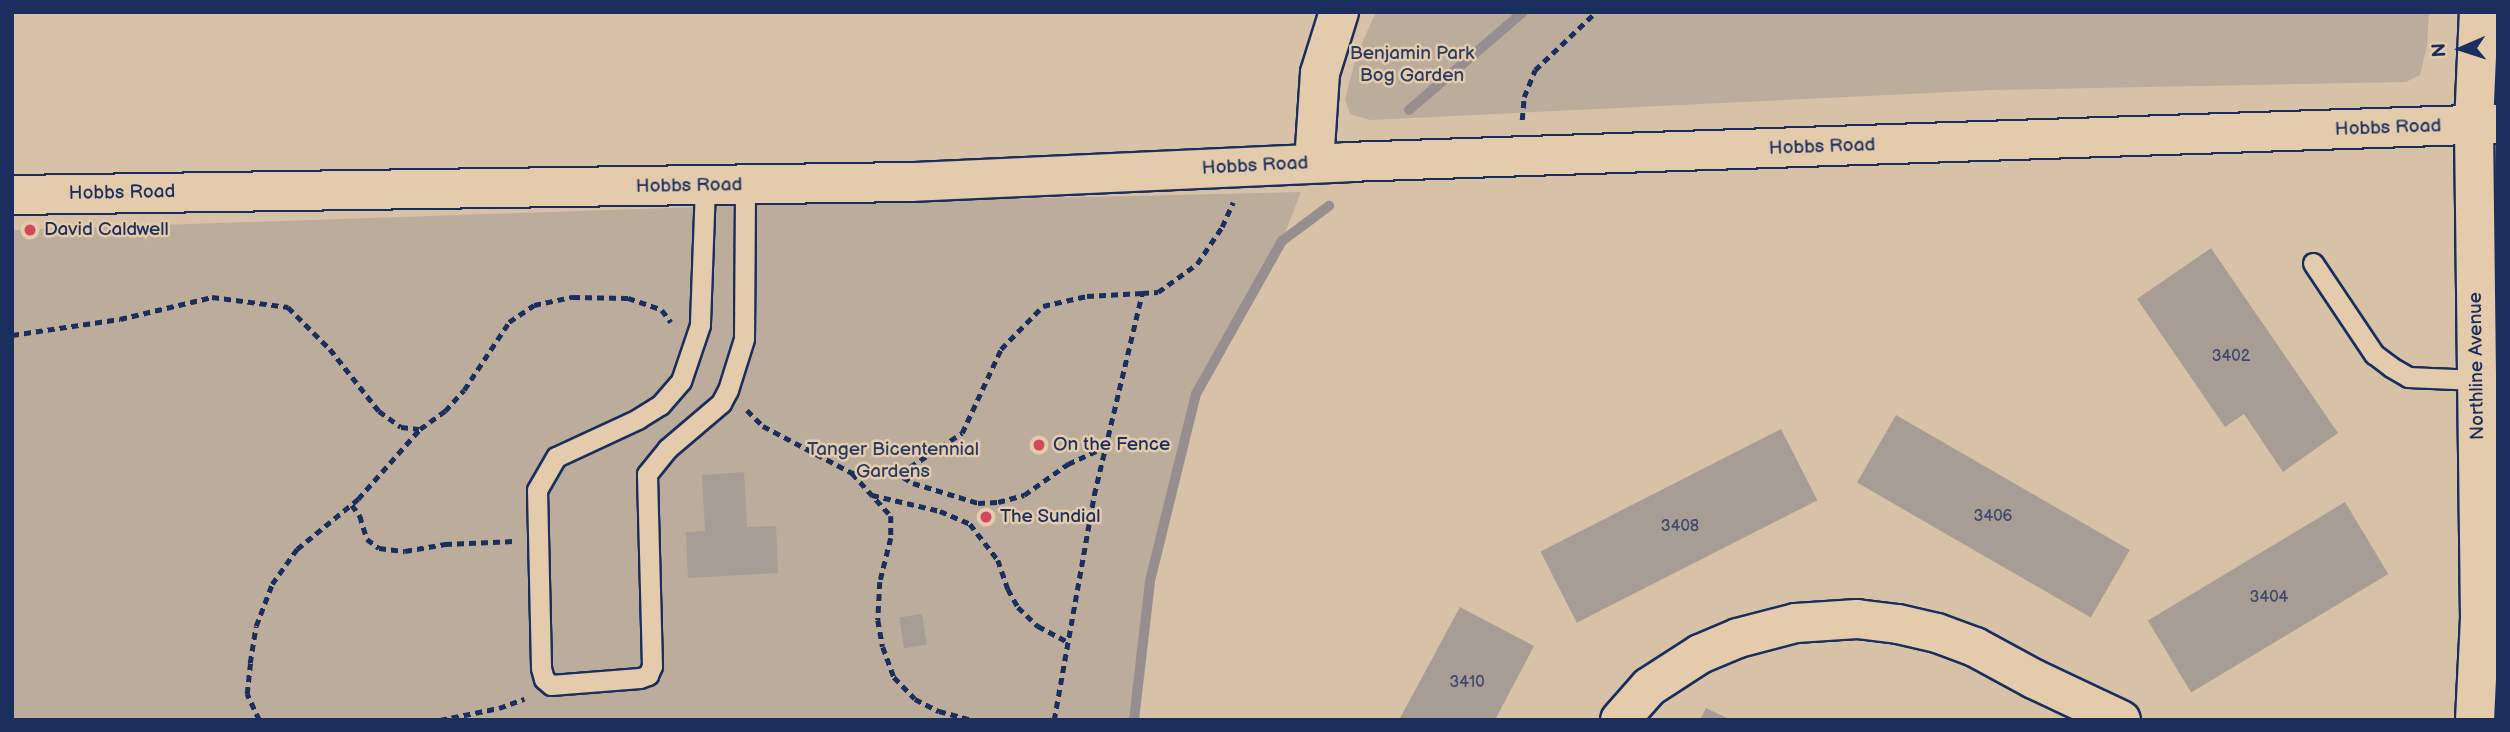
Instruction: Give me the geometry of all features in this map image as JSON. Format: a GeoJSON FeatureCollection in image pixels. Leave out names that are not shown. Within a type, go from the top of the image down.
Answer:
{"type":"FeatureCollection","features":[{"type":"Feature","properties":{"kind":"street"},"geometry":{"type":"LineString","coordinates":[[1314,163],[1320,73],[1339,12]]}},
{"type":"Feature","properties":{"kind":"street","name":"Northline Avenue"},"geometry":{"type":"LineString","coordinates":[[2475,720],[2489,619],[2477,380],[2486,124],[2479,12]]}},
{"type":"Feature","properties":{"kind":"street","name":"Hobbs Road"},"geometry":{"type":"LineString","coordinates":[[12,194],[912,182],[1314,163],[2486,124]]}},
{"type":"Feature","properties":{"kind":"street"},"geometry":{"type":"LineString","coordinates":[[1619,720],[1649,687],[1700,654],[1725,643],[1796,623],[1857,620],[1898,624],[1975,646],[2034,680],[2121,720]]}},
{"type":"Feature","properties":{"kind":"lane"},"geometry":{"type":"LineString","coordinates":[[705,186],[701,326],[681,381],[660,405],[638,419],[556,457],[537,490],[541,668],[544,679],[551,685],[640,678],[648,675],[653,666],[647,474],[667,449],[720,403],[728,390],[744,340],[745,185]]}},
{"type":"Feature","properties":{"kind":"lane"},"geometry":{"type":"LineString","coordinates":[[2313,263],[2374,354],[2391,367],[2408,377],[2477,380]]}},
{"type":"Feature","properties":{"kind":"path"},"geometry":{"type":"LineString","coordinates":[[1524,158],[1521,109],[1528,83],[1535,70],[1595,12]]}},
{"type":"Feature","properties":{"kind":"path"},"geometry":{"type":"LineString","coordinates":[[1054,720],[1106,447],[1142,293],[1158,292],[1197,264],[1222,227],[1249,166]]}},
{"type":"Feature","properties":{"kind":"path"},"geometry":{"type":"LineString","coordinates":[[12,335],[120,319],[212,297],[288,307],[330,349],[379,411],[401,427],[420,429]]}},
{"type":"Feature","properties":{"kind":"path"},"geometry":{"type":"LineString","coordinates":[[892,470],[913,483],[978,503],[998,502],[1024,495],[1068,464],[1106,447]]}},
{"type":"Feature","properties":{"kind":"path"},"geometry":{"type":"LineString","coordinates":[[852,473],[891,516],[891,538],[880,582],[878,620],[883,647],[894,677],[915,699],[939,711],[973,720]]}},
{"type":"Feature","properties":{"kind":"path"},"geometry":{"type":"LineString","coordinates":[[871,495],[940,511],[970,524],[998,560],[1008,589],[1018,607],[1038,626],[1068,642]]}},
{"type":"Feature","properties":{"kind":"path"},"geometry":{"type":"LineString","coordinates":[[352,504],[360,516],[367,539],[379,548],[405,551],[444,544],[538,540]]}},
{"type":"Feature","properties":{"kind":"path"},"geometry":{"type":"LineString","coordinates":[[440,720],[513,704],[551,685]]}},
{"type":"Feature","properties":{"kind":"green space","name":"Benjamin Park Bog Garden"},"geometry":{"type":"Polygon","coordinates":[[[1376,12],[2429,12],[2427,46],[2420,75],[2406,82],[1991,90],[1370,120],[1350,114],[1345,99],[1357,54],[1376,12]]]}},
{"type":"Feature","properties":{"kind":"green space","name":"Tanger Bicentennial Gardens"},"geometry":{"type":"Polygon","coordinates":[[[1301,192],[1282,241],[1196,394],[1150,581],[1134,720],[12,720],[12,230],[790,204],[1301,192]]]}},
{"type":"Feature","properties":{"kind":"building"},"geometry":{"type":"Polygon","coordinates":[[[2211,248],[2338,433],[2283,472],[2244,414],[2225,427],[2137,299],[2211,248]]]}},
{"type":"Feature","properties":{"kind":"building"},"geometry":{"type":"Polygon","coordinates":[[[1896,415],[2130,550],[2091,618],[1857,483],[1896,415]]]}},
{"type":"Feature","properties":{"kind":"building"},"geometry":{"type":"Polygon","coordinates":[[[1781,429],[1817,500],[1577,623],[1540,552],[1781,429]]]}},
{"type":"Feature","properties":{"kind":"building"},"geometry":{"type":"Polygon","coordinates":[[[744,472],[747,527],[776,526],[778,573],[688,578],[686,532],[705,531],[702,475],[744,472]]]}},
{"type":"Feature","properties":{"kind":"building"},"geometry":{"type":"Polygon","coordinates":[[[2345,502],[2388,574],[2191,692],[2148,620],[2345,502]]]}},
{"type":"Feature","properties":{"kind":"building"},"geometry":{"type":"Polygon","coordinates":[[[1460,607],[1534,646],[1495,720],[1399,720],[1460,607]]]}},
{"type":"Feature","properties":{"kind":"building"},"geometry":{"type":"Polygon","coordinates":[[[922,614],[927,645],[904,648],[899,618],[922,614]]]}},
{"type":"Feature","properties":{"kind":"building"},"geometry":{"type":"Polygon","coordinates":[[[1706,708],[1731,720],[1700,720],[1706,708]]]}},
{"type":"Feature","properties":{"kind":"waterway"},"geometry":{"type":"LineString","coordinates":[[1409,110],[1523,12]]}},
{"type":"Feature","properties":{"kind":"waterway"},"geometry":{"type":"LineString","coordinates":[[1134,720],[1150,581],[1196,394],[1282,241],[1329,206]]}},
{"type":"Feature","properties":{"kind":"place","name":"David Caldwell"},"geometry":{"type":"Point","coordinates":[30,230]}},
{"type":"Feature","properties":{"kind":"place","name":"On the Fence"},"geometry":{"type":"Point","coordinates":[1039,445]}},
{"type":"Feature","properties":{"kind":"place","name":"The Sundial"},"geometry":{"type":"Point","coordinates":[986,517]}}]}
